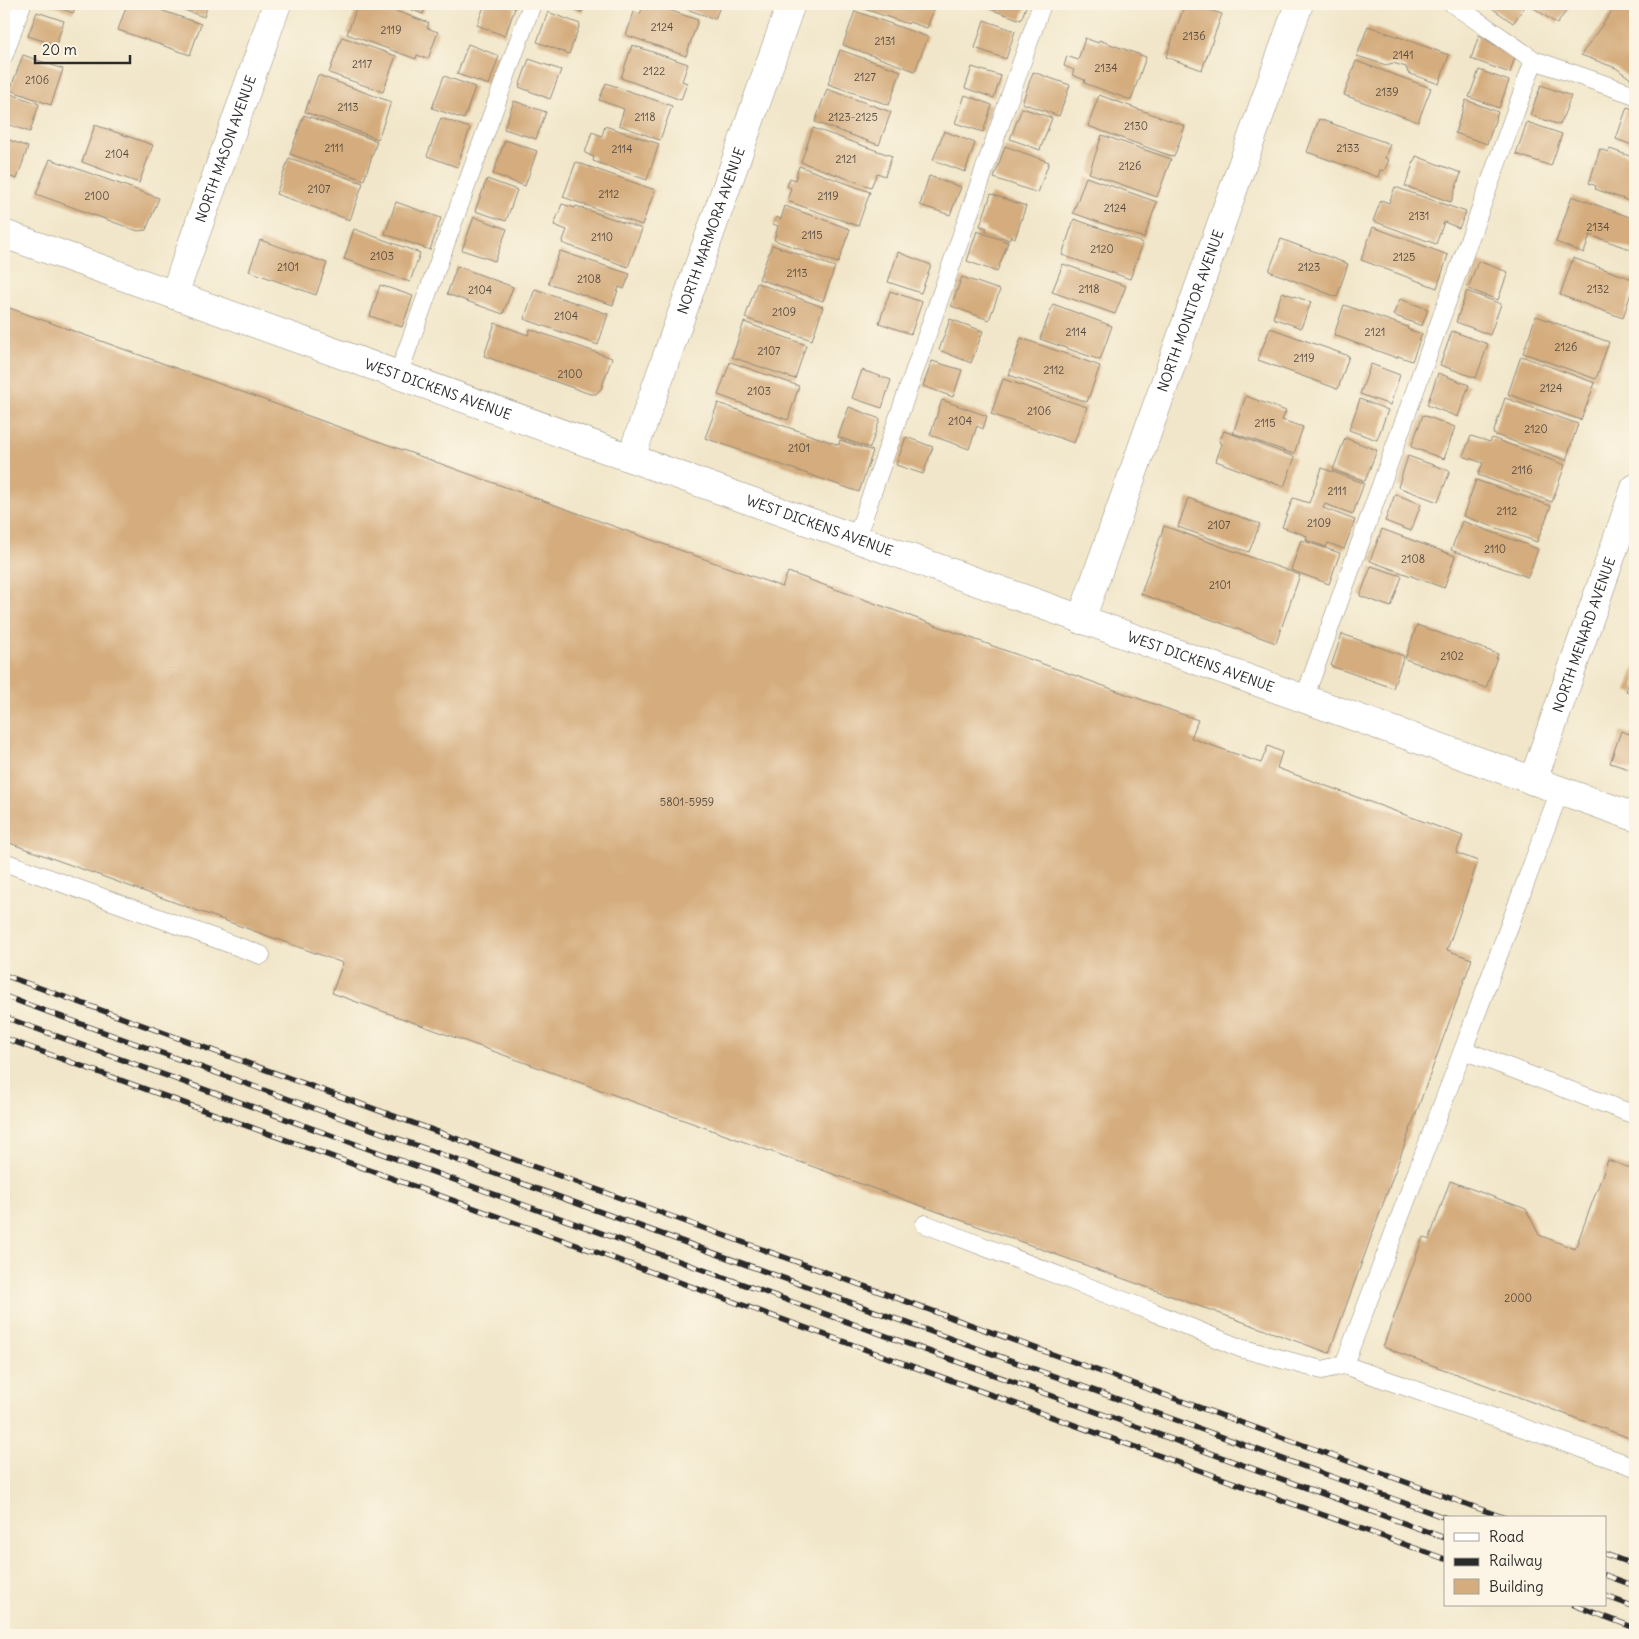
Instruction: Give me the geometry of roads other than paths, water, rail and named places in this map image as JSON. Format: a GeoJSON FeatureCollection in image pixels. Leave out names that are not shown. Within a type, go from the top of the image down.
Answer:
{"type":"FeatureCollection","features":[{"type":"Feature","properties":{"kind":"street","name":"NORTH MASON AVENUE"},"geometry":{"type":"LineString","coordinates":[[174,295],[277,4]]}},
{"type":"Feature","properties":{"kind":"street","name":"NORTH MARMORA AVENUE"},"geometry":{"type":"LineString","coordinates":[[631,458],[791,4]]}},
{"type":"Feature","properties":{"kind":"street","name":"NORTH MONITOR AVENUE"},"geometry":{"type":"LineString","coordinates":[[1081,620],[1299,4]]}},
{"type":"Feature","properties":{"kind":"street","name":"WEST DICKENS AVENUE"},"geometry":{"type":"LineString","coordinates":[[4,234],[1635,817]]}},
{"type":"Feature","properties":{"kind":"street","name":"NORTH MENARD AVENUE"},"geometry":{"type":"LineString","coordinates":[[1533,780],[1635,488]]}},
{"type":"Feature","properties":{"kind":"lane"},"geometry":{"type":"LineString","coordinates":[[4,56],[22,4]]}},
{"type":"Feature","properties":{"kind":"lane"},"geometry":{"type":"LineString","coordinates":[[398,376],[532,4]]}},
{"type":"Feature","properties":{"kind":"lane"},"geometry":{"type":"LineString","coordinates":[[856,539],[1042,4]]}},
{"type":"Feature","properties":{"kind":"lane"},"geometry":{"type":"LineString","coordinates":[[1453,4],[1534,60],[1635,95]]}},
{"type":"Feature","properties":{"kind":"lane"},"geometry":{"type":"LineString","coordinates":[[1304,699],[1534,60]]}},
{"type":"Feature","properties":{"kind":"lane"},"geometry":{"type":"LineString","coordinates":[[1344,1365],[1560,790]]}},
{"type":"Feature","properties":{"kind":"lane"},"geometry":{"type":"LineString","coordinates":[[4,862],[261,955]]}},
{"type":"Feature","properties":{"kind":"lane"},"geometry":{"type":"LineString","coordinates":[[1463,1050],[1635,1114]]}},
{"type":"Feature","properties":{"kind":"lane"},"geometry":{"type":"LineString","coordinates":[[925,1224],[1153,1312],[1240,1348],[1322,1370],[1344,1365],[1635,1467]]}},
{"type":"Feature","properties":{"kind":"railway"},"geometry":{"type":"LineString","coordinates":[[4,975],[1499,1516]]}},
{"type":"Feature","properties":{"kind":"railway"},"geometry":{"type":"LineString","coordinates":[[4,996],[1444,1517]]}},
{"type":"Feature","properties":{"kind":"railway"},"geometry":{"type":"LineString","coordinates":[[4,1017],[1444,1538]]}},
{"type":"Feature","properties":{"kind":"railway"},"geometry":{"type":"LineString","coordinates":[[4,1038],[1444,1559]]}},
{"type":"Feature","properties":{"kind":"railway"},"geometry":{"type":"LineString","coordinates":[[1606,1554],[1635,1565]]}},
{"type":"Feature","properties":{"kind":"railway"},"geometry":{"type":"LineString","coordinates":[[1606,1575],[1635,1586]]}},
{"type":"Feature","properties":{"kind":"railway"},"geometry":{"type":"LineString","coordinates":[[1606,1596],[1635,1607]]}},
{"type":"Feature","properties":{"kind":"railway"},"geometry":{"type":"LineString","coordinates":[[1577,1606],[1635,1628]]}}]}
